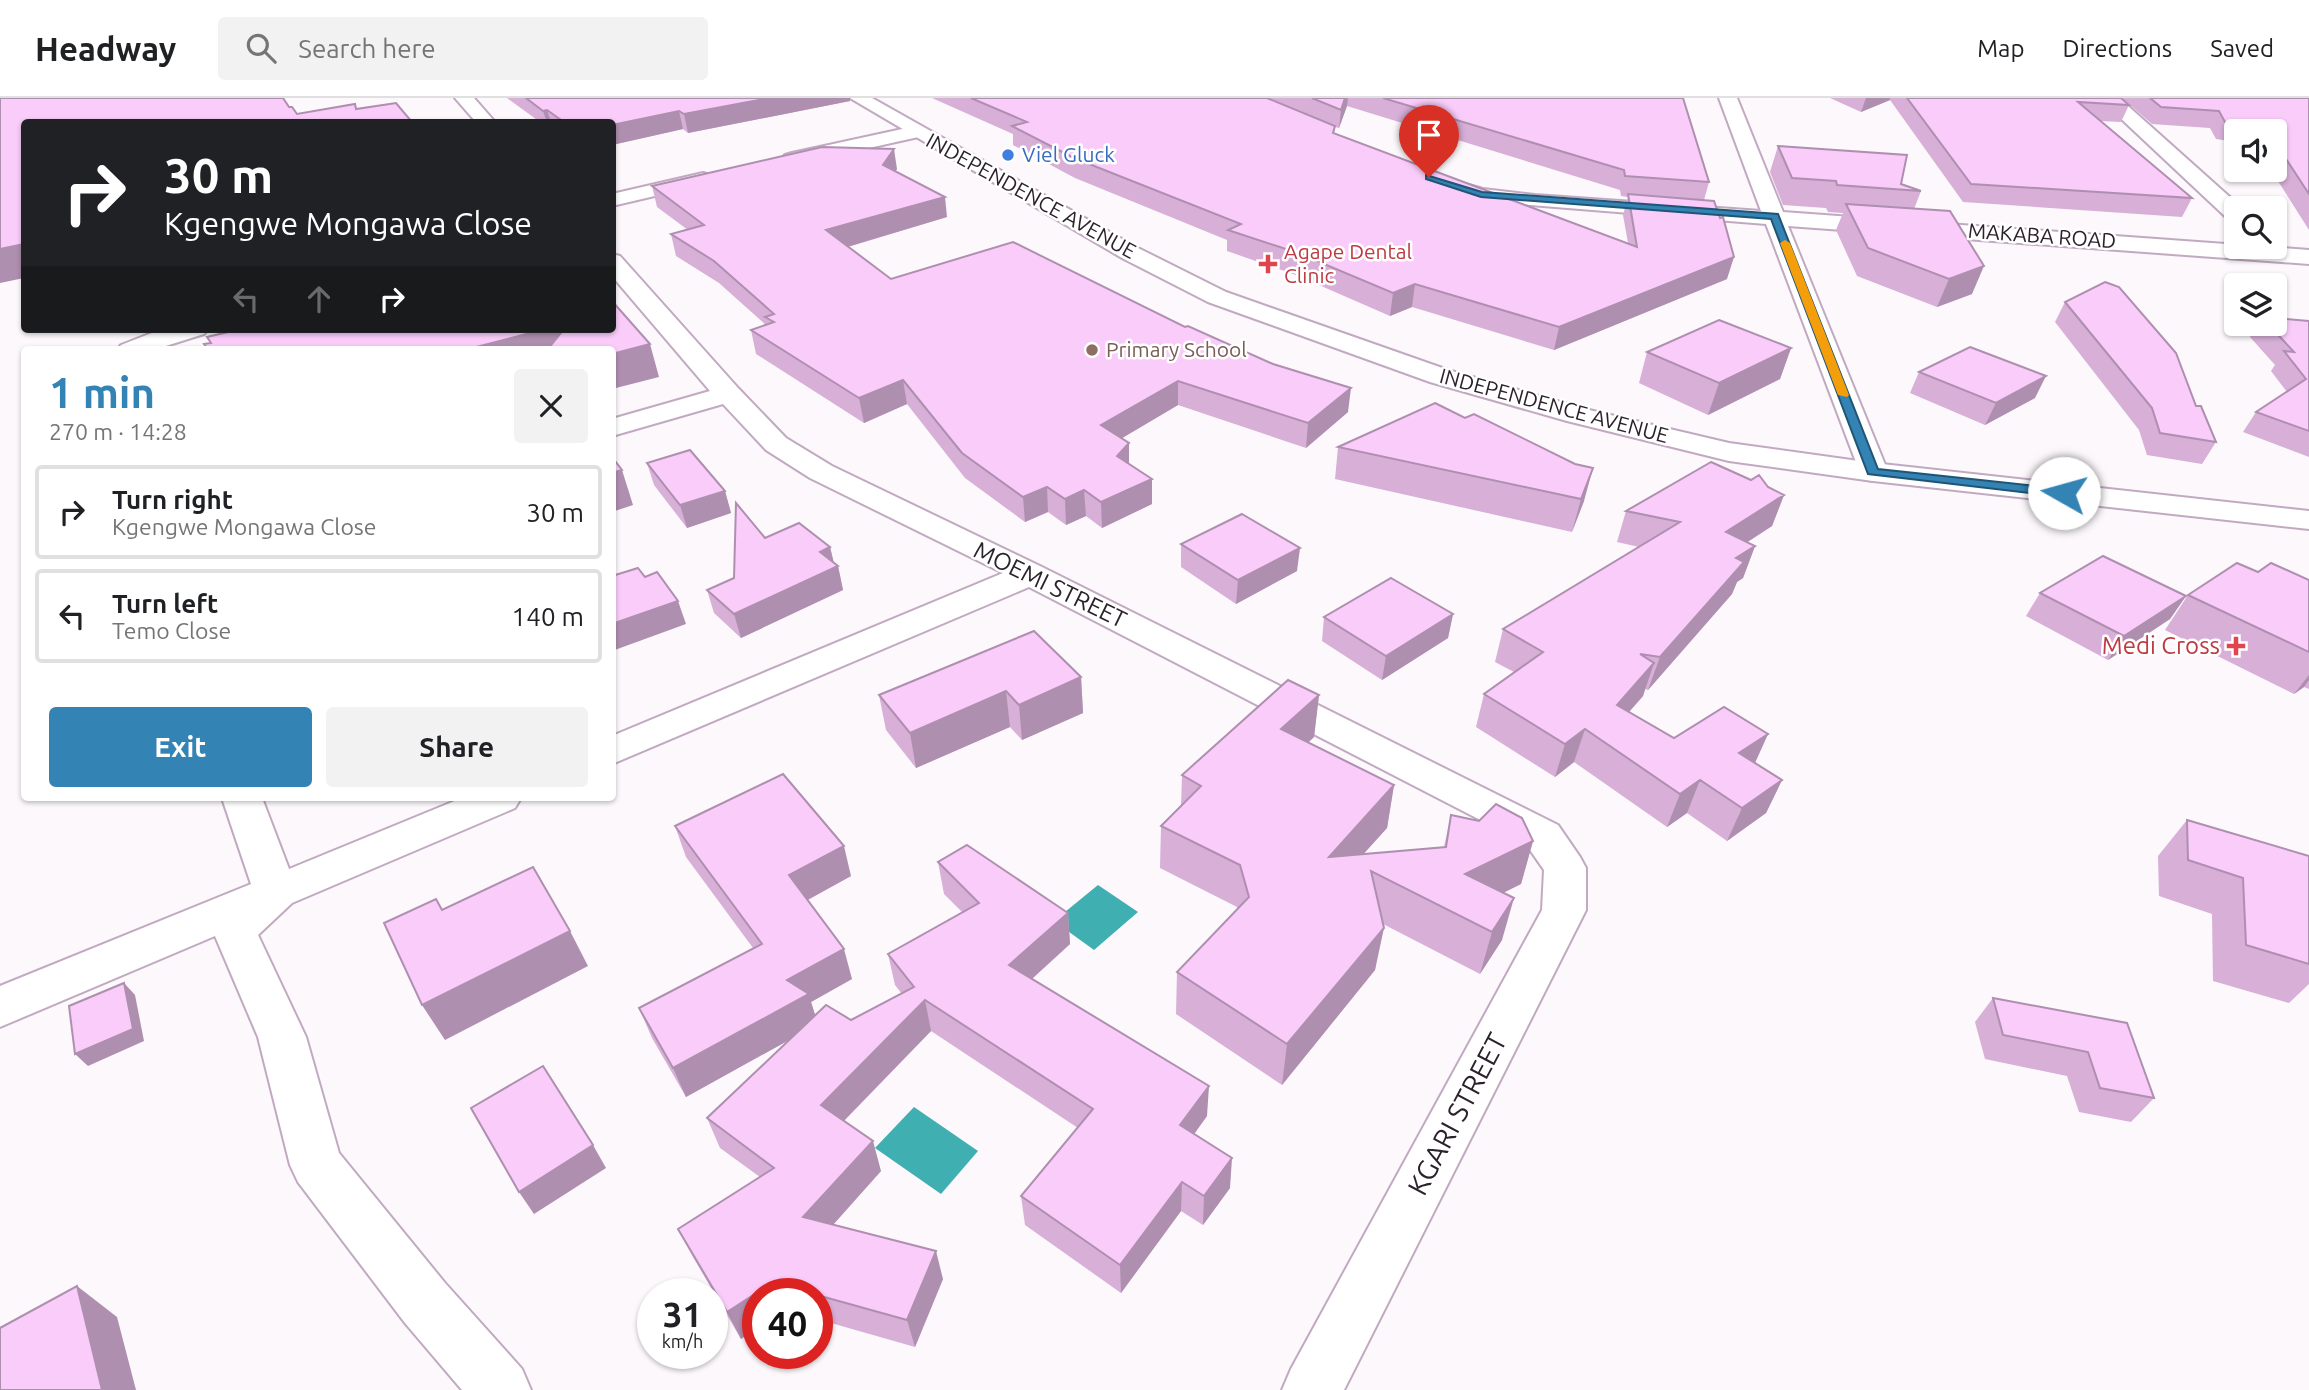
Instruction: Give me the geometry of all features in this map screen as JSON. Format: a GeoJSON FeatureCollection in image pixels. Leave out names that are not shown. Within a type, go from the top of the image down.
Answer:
{"type":"FeatureCollection","features":[{"type":"Feature","properties":{"kind":"street"},"geometry":{"type":"LineString","coordinates":[[464,98],[483,119]]}},
{"type":"Feature","properties":{"kind":"street","name":"INDEPENDENCE AVENUE"},"geometry":{"type":"LineString","coordinates":[[859,98],[1130,253],[1217,297],[1439,376],[1577,415],[1729,452],[1873,472],[2309,520]]}},
{"type":"Feature","properties":{"kind":"street"},"geometry":{"type":"LineString","coordinates":[[1728,98],[1873,472]]}},
{"type":"Feature","properties":{"kind":"street"},"geometry":{"type":"LineString","coordinates":[[2108,98],[2224,203]]}},
{"type":"Feature","properties":{"kind":"street"},"geometry":{"type":"LineString","coordinates":[[769,164],[916,132]]}},
{"type":"Feature","properties":{"kind":"street"},"geometry":{"type":"LineString","coordinates":[[616,199],[729,173]]}},
{"type":"Feature","properties":{"kind":"street","name":"MAKABA ROAD"},"geometry":{"type":"LineString","coordinates":[[1438,180],[1481,195],[1521,199],[2224,247]]}},
{"type":"Feature","properties":{"kind":"street","name":"MAKABA ROAD"},"geometry":{"type":"LineString","coordinates":[[2287,253],[2309,257]]}},
{"type":"Feature","properties":{"kind":"street","name":"MOEMI STREET"},"geometry":{"type":"LineString","coordinates":[[616,266],[728,394],[776,444],[821,472],[1030,574],[1543,836]]}},
{"type":"Feature","properties":{"kind":"street"},"geometry":{"type":"LineString","coordinates":[[140,346],[177,333]]}},
{"type":"Feature","properties":{"kind":"street"},"geometry":{"type":"LineString","coordinates":[[616,427],[728,394]]}},
{"type":"Feature","properties":{"kind":"street"},"geometry":{"type":"LineString","coordinates":[[616,749],[1030,574]]}},
{"type":"Feature","properties":{"kind":"street"},"geometry":{"type":"LineString","coordinates":[[243,801],[276,893]]}},
{"type":"Feature","properties":{"kind":"street"},"geometry":{"type":"LineString","coordinates":[[0,1007],[494,801]]}},
{"type":"Feature","properties":{"kind":"street","name":"KGARI STREET"},"geometry":{"type":"LineString","coordinates":[[1312,1390],[1564,910],[1565,868],[1543,836]]}},
{"type":"Feature","properties":{"kind":"street"},"geometry":{"type":"LineString","coordinates":[[276,893],[234,930],[282,1037],[316,1165],[425,1303],[501,1390]]}},
{"type":"Feature","properties":{"kind":"water"},"geometry":{"type":"Polygon","coordinates":[[[1098,885],[1138,912],[1094,950],[1054,921],[1098,885]]]}},
{"type":"Feature","properties":{"kind":"water"},"geometry":{"type":"Polygon","coordinates":[[[914,1107],[978,1151],[941,1194],[875,1148],[914,1107]]]}},
{"type":"Feature","properties":{"kind":"building"},"geometry":{"type":"Polygon","coordinates":[[[0,98],[283,98],[297,114],[355,104],[356,109],[396,103],[409,119],[21,119],[21,245],[0,249],[0,98]]]}},
{"type":"Feature","properties":{"kind":"building"},"geometry":{"type":"Polygon","coordinates":[[[526,98],[770,98],[684,114],[679,111],[616,124],[616,119],[560,119],[547,110],[543,111],[526,98]]]}},
{"type":"Feature","properties":{"kind":"building"},"geometry":{"type":"Polygon","coordinates":[[[971,98],[1267,98],[1335,126],[1333,133],[1637,247],[1628,194],[1714,201],[1720,218],[1723,217],[1734,257],[1559,327],[1415,284],[1393,293],[1298,253],[1228,230],[1241,224],[1074,158],[1012,126],[1027,122],[971,98]]]}},
{"type":"Feature","properties":{"kind":"building"},"geometry":{"type":"Polygon","coordinates":[[[1312,98],[1345,98],[1341,110],[1312,98]]]}},
{"type":"Feature","properties":{"kind":"building"},"geometry":{"type":"Polygon","coordinates":[[[1383,98],[1683,98],[1709,182],[1625,176],[1624,170],[1383,98]]]}},
{"type":"Feature","properties":{"kind":"building"},"geometry":{"type":"Polygon","coordinates":[[[1907,98],[2121,98],[2129,105],[2078,102],[2192,198],[1971,184],[1907,98]]]}},
{"type":"Feature","properties":{"kind":"building"},"geometry":{"type":"Polygon","coordinates":[[[2150,98],[2309,98],[2309,194],[2287,160],[2287,119],[2224,120],[2219,111],[2161,107],[2150,98]]]}},
{"type":"Feature","properties":{"kind":"building"},"geometry":{"type":"Polygon","coordinates":[[[1778,146],[1907,155],[1901,184],[1921,191],[1837,185],[1836,181],[1792,178],[1778,146]]]}},
{"type":"Feature","properties":{"kind":"building"},"geometry":{"type":"Polygon","coordinates":[[[822,147],[894,149],[883,165],[945,197],[826,230],[891,279],[1013,242],[1185,327],[1273,364],[1351,388],[1308,423],[1178,381],[1101,425],[1129,443],[1117,456],[1152,479],[1101,502],[1084,490],[1065,499],[1047,487],[1023,497],[962,453],[903,380],[859,398],[751,330],[774,322],[765,317],[774,314],[714,261],[671,234],[704,225],[652,186],[822,147]]]}},
{"type":"Feature","properties":{"kind":"building"},"geometry":{"type":"Polygon","coordinates":[[[1846,204],[1950,211],[1984,266],[1949,279],[1868,248],[1846,204]]]}},
{"type":"Feature","properties":{"kind":"building"},"geometry":{"type":"Polygon","coordinates":[[[2105,282],[2119,287],[2176,353],[2196,406],[2201,406],[2216,442],[2160,433],[2152,408],[2065,302],[2105,282]]]}},
{"type":"Feature","properties":{"kind":"building"},"geometry":{"type":"Polygon","coordinates":[[[616,306],[650,344],[616,353],[616,346],[550,346],[561,333],[616,333],[616,306]]]}},
{"type":"Feature","properties":{"kind":"building"},"geometry":{"type":"Polygon","coordinates":[[[2287,319],[2309,321],[2309,431],[2256,412],[2306,379],[2284,351],[2294,352],[2279,336],[2287,336],[2287,319]]]}},
{"type":"Feature","properties":{"kind":"building"},"geometry":{"type":"Polygon","coordinates":[[[1719,320],[1791,348],[1719,383],[1647,352],[1719,320]]]}},
{"type":"Feature","properties":{"kind":"building"},"geometry":{"type":"Polygon","coordinates":[[[224,333],[531,333],[480,346],[205,346],[204,344],[211,343],[207,337],[224,333]]]}},
{"type":"Feature","properties":{"kind":"building"},"geometry":{"type":"Polygon","coordinates":[[[1970,347],[2046,376],[1996,403],[1919,372],[1970,347]]]}},
{"type":"Feature","properties":{"kind":"building"},"geometry":{"type":"Polygon","coordinates":[[[1435,403],[1465,418],[1474,414],[1575,464],[1593,468],[1581,499],[1338,447],[1435,403]]]}},
{"type":"Feature","properties":{"kind":"building"},"geometry":{"type":"Polygon","coordinates":[[[690,450],[725,491],[680,505],[647,463],[690,450]]]}},
{"type":"Feature","properties":{"kind":"building"},"geometry":{"type":"Polygon","coordinates":[[[1711,462],[1751,480],[1759,475],[1768,487],[1784,495],[1726,532],[1755,546],[1736,558],[1744,562],[1660,657],[1640,654],[1654,663],[1617,705],[1674,738],[1724,707],[1768,734],[1739,753],[1782,780],[1742,808],[1700,780],[1680,794],[1585,729],[1565,744],[1484,694],[1543,652],[1503,629],[1680,522],[1626,511],[1711,462]]]}},
{"type":"Feature","properties":{"kind":"building"},"geometry":{"type":"Polygon","coordinates":[[[736,503],[765,538],[799,523],[830,547],[820,552],[838,566],[734,614],[707,590],[734,578],[736,503]]]}},
{"type":"Feature","properties":{"kind":"building"},"geometry":{"type":"Polygon","coordinates":[[[1242,514],[1300,548],[1238,580],[1181,544],[1242,514]]]}},
{"type":"Feature","properties":{"kind":"building"},"geometry":{"type":"Polygon","coordinates":[[[2103,556],[2186,596],[2124,636],[2040,593],[2103,556]]]}},
{"type":"Feature","properties":{"kind":"building"},"geometry":{"type":"Polygon","coordinates":[[[2237,563],[2258,572],[2271,563],[2309,580],[2309,652],[2188,595],[2237,563]]]}},
{"type":"Feature","properties":{"kind":"building"},"geometry":{"type":"Polygon","coordinates":[[[638,568],[645,577],[657,572],[678,601],[616,623],[616,575],[638,568]]]}},
{"type":"Feature","properties":{"kind":"building"},"geometry":{"type":"Polygon","coordinates":[[[1391,578],[1453,614],[1386,656],[1324,617],[1391,578]]]}},
{"type":"Feature","properties":{"kind":"building"},"geometry":{"type":"Polygon","coordinates":[[[1034,631],[1081,677],[1019,705],[1006,691],[910,733],[879,695],[1034,631]]]}},
{"type":"Feature","properties":{"kind":"building"},"geometry":{"type":"Polygon","coordinates":[[[1288,680],[1319,695],[1281,729],[1394,785],[1329,857],[1446,847],[1451,815],[1479,821],[1496,804],[1522,818],[1533,841],[1465,874],[1514,898],[1492,932],[1371,871],[1384,928],[1287,1044],[1177,972],[1249,897],[1240,865],[1161,826],[1201,786],[1182,775],[1288,680]]]}},
{"type":"Feature","properties":{"kind":"building"},"geometry":{"type":"Polygon","coordinates":[[[783,774],[844,846],[789,875],[844,949],[787,980],[809,994],[673,1068],[639,1008],[762,944],[675,826],[783,774]]]}},
{"type":"Feature","properties":{"kind":"building"},"geometry":{"type":"Polygon","coordinates":[[[2187,820],[2309,856],[2309,964],[2246,945],[2243,878],[2188,860],[2187,820]]]}},
{"type":"Feature","properties":{"kind":"building"},"geometry":{"type":"Polygon","coordinates":[[[967,845],[1068,913],[1009,965],[1209,1086],[1180,1125],[1232,1158],[1204,1196],[1182,1182],[1120,1265],[1021,1196],[1093,1109],[925,1000],[821,1105],[873,1141],[803,1217],[936,1251],[907,1320],[833,1299],[833,1278],[742,1278],[742,1302],[728,1311],[728,1278],[707,1278],[678,1229],[774,1168],[707,1118],[826,1005],[851,1020],[914,987],[888,954],[979,903],[938,862],[967,845]]]}},
{"type":"Feature","properties":{"kind":"building"},"geometry":{"type":"Polygon","coordinates":[[[533,867],[570,931],[422,1005],[384,923],[436,899],[442,910],[533,867]]]}},
{"type":"Feature","properties":{"kind":"building"},"geometry":{"type":"Polygon","coordinates":[[[124,983],[133,1029],[75,1054],[69,1006],[124,983]]]}},
{"type":"Feature","properties":{"kind":"building"},"geometry":{"type":"Polygon","coordinates":[[[1993,998],[2127,1023],[2154,1098],[2100,1088],[2088,1052],[2003,1035],[1993,998]]]}},
{"type":"Feature","properties":{"kind":"building"},"geometry":{"type":"Polygon","coordinates":[[[543,1066],[593,1145],[519,1192],[471,1108],[543,1066]]]}},
{"type":"Feature","properties":{"kind":"building"},"geometry":{"type":"Polygon","coordinates":[[[77,1286],[102,1390],[0,1390],[0,1328],[77,1286]]]}},
{"type":"Feature","properties":{"kind":"slow traffic"},"geometry":{"type":"LineString","coordinates":[[1785,243],[1843,395]]}},
{"type":"Feature","properties":{"kind":"place","name":"Viel Gluck"},"geometry":{"type":"Point","coordinates":[1008,155]}},
{"type":"Feature","properties":{"kind":"place","name":"Agape Dental Clinic"},"geometry":{"type":"Point","coordinates":[1268,264]}},
{"type":"Feature","properties":{"kind":"place","name":"Primary School"},"geometry":{"type":"Point","coordinates":[1092,350]}},
{"type":"Feature","properties":{"kind":"place","name":"Medi Cross"},"geometry":{"type":"Point","coordinates":[2236,646]}},
{"type":"Feature","properties":{"kind":"route"},"geometry":{"type":"LineString","coordinates":[[1429,177],[1481,195],[1535,201],[1775,216],[1873,472],[2064,493]]}}]}
